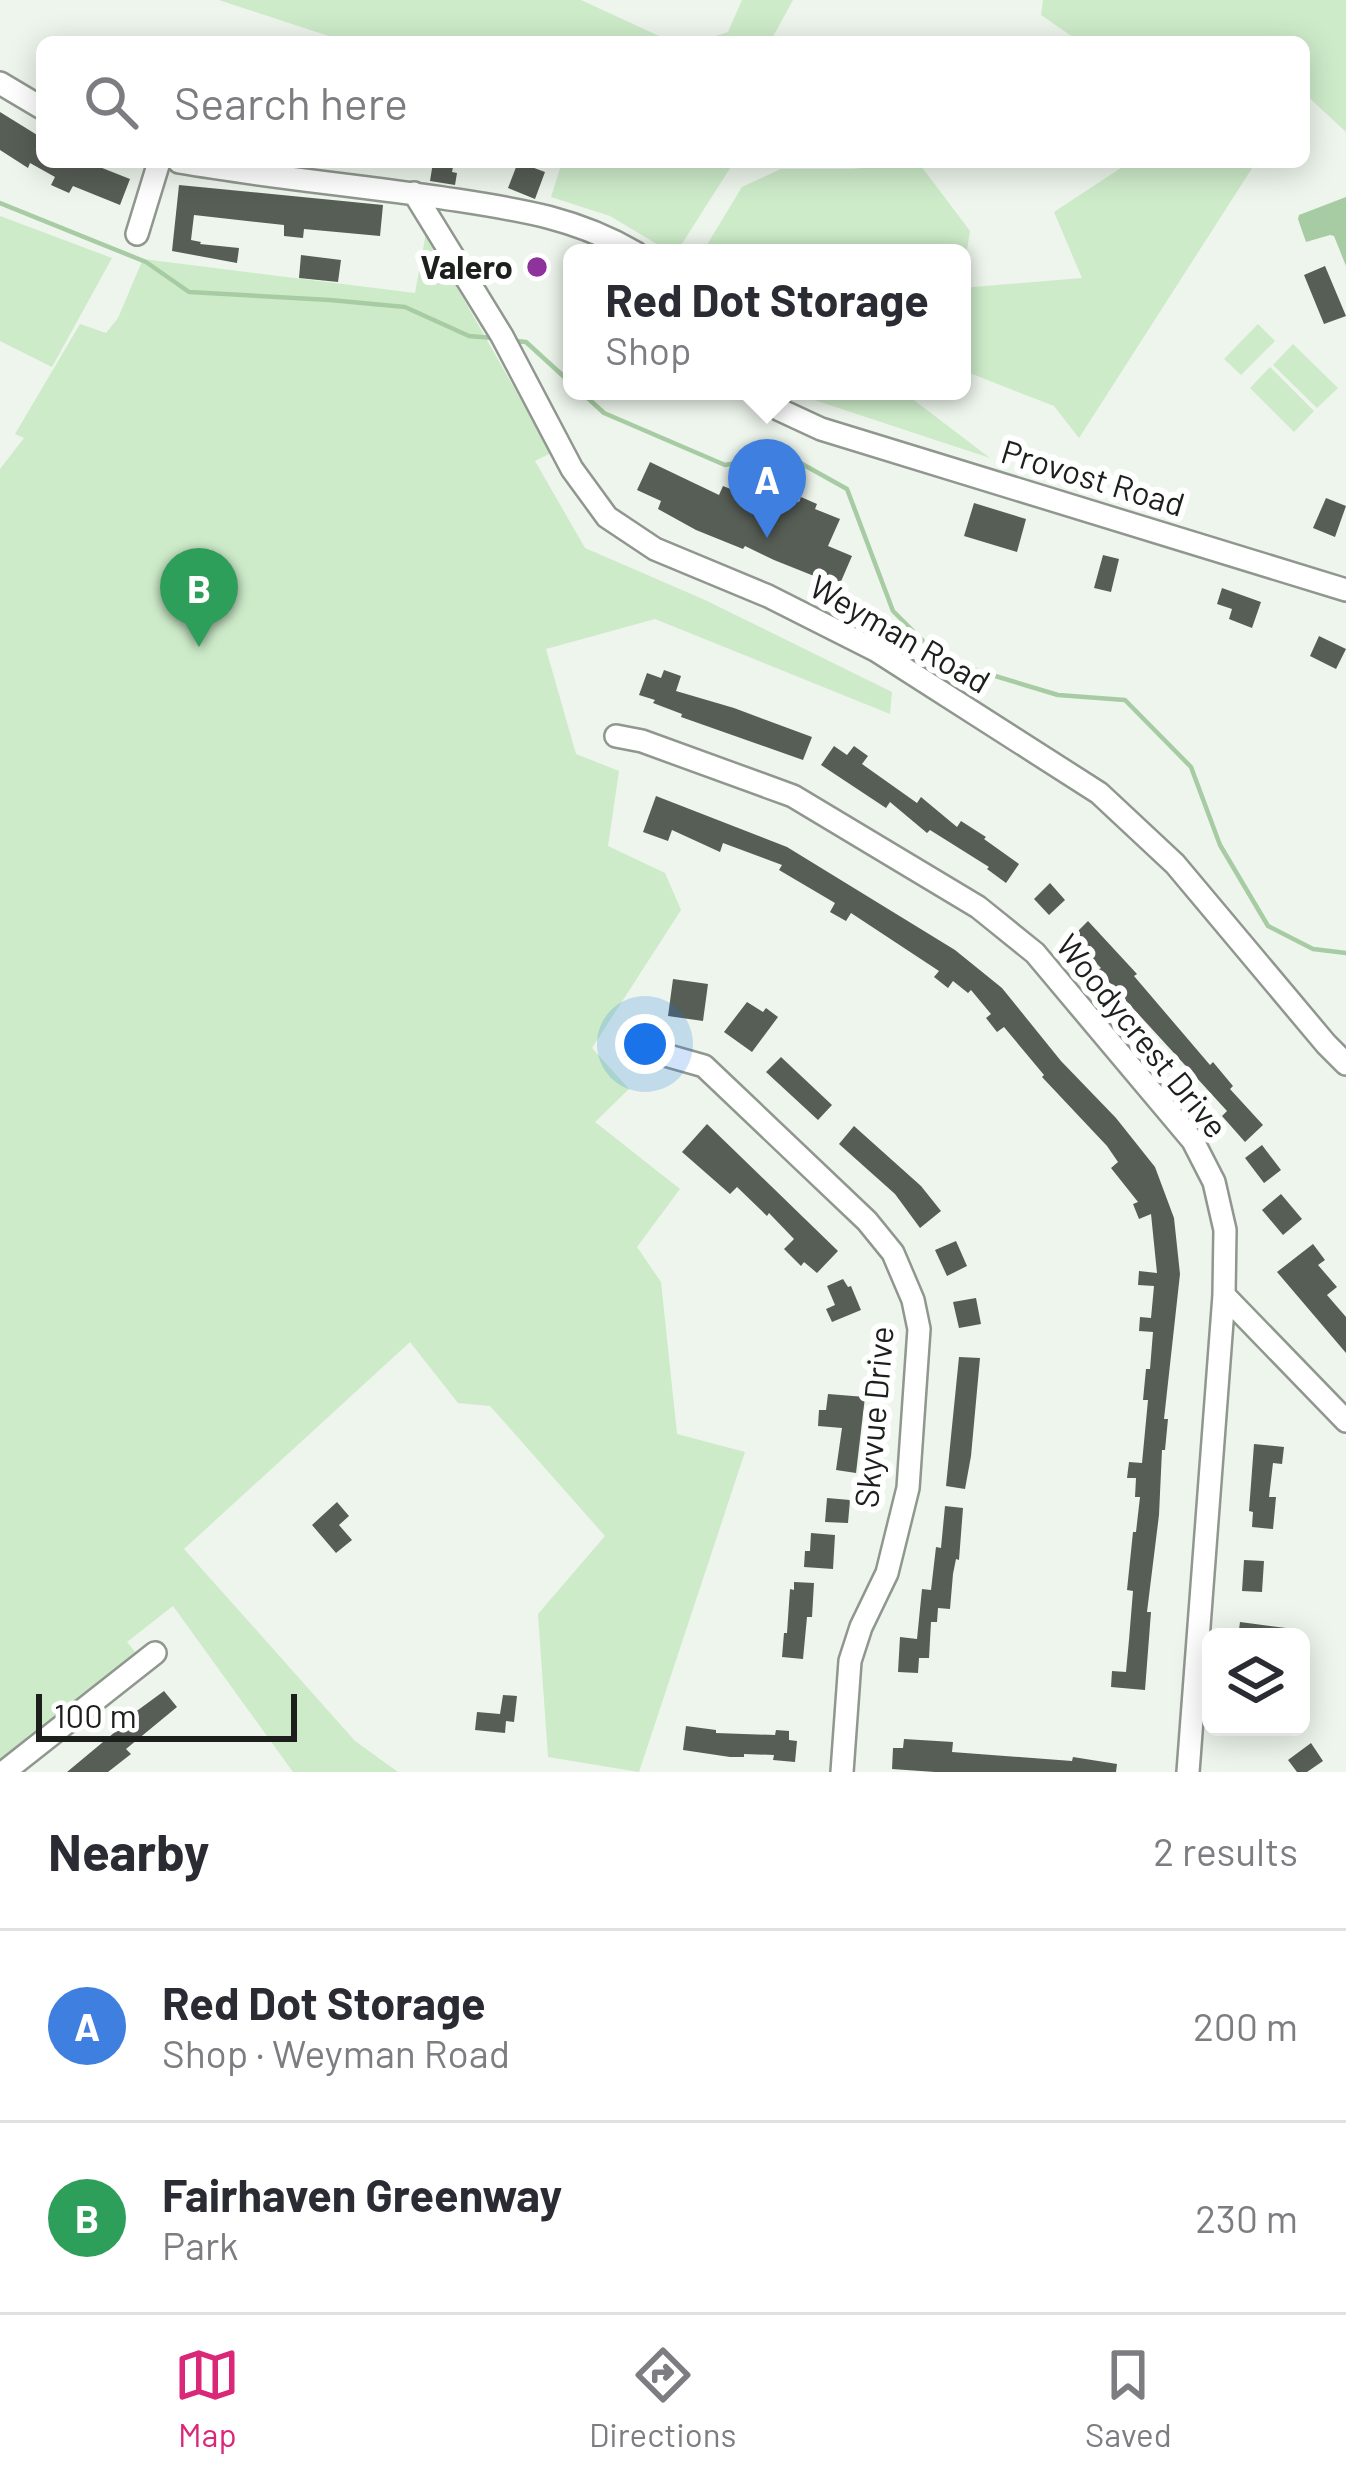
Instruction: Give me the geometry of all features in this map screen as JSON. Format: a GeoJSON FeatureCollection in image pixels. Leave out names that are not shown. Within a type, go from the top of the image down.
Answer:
{"type":"FeatureCollection","features":[{"type":"Feature","properties":{"kind":"street"},"geometry":{"type":"LineString","coordinates":[[0,83],[36,104]]}},
{"type":"Feature","properties":{"kind":"street"},"geometry":{"type":"LineString","coordinates":[[137,234],[157,168]]}},
{"type":"Feature","properties":{"kind":"street"},"geometry":{"type":"LineString","coordinates":[[222,168],[536,212],[593,230],[619,244]]}},
{"type":"Feature","properties":{"kind":"street","name":"Weyman Road"},"geometry":{"type":"LineString","coordinates":[[414,194],[517,363],[572,470],[607,517],[655,549],[768,596],[877,651],[1099,793],[1175,864],[1346,1064]]}},
{"type":"Feature","properties":{"kind":"street","name":"Provost Road"},"geometry":{"type":"LineString","coordinates":[[770,400],[821,429],[1346,590]]}},
{"type":"Feature","properties":{"kind":"street","name":"Woodycrest Drive"},"geometry":{"type":"LineString","coordinates":[[616,736],[642,740],[793,796],[978,907],[1035,953],[1193,1141],[1214,1181],[1225,1230],[1188,1772]]}},
{"type":"Feature","properties":{"kind":"street","name":"Skyvue Drive"},"geometry":{"type":"LineString","coordinates":[[637,1047],[704,1066],[867,1222],[893,1253],[913,1300],[919,1329],[908,1488],[887,1573],[850,1661],[842,1772]]}},
{"type":"Feature","properties":{"kind":"street"},"geometry":{"type":"LineString","coordinates":[[1224,1295],[1346,1420]]}},
{"type":"Feature","properties":{"kind":"street"},"geometry":{"type":"LineString","coordinates":[[4,1772],[155,1653]]}},
{"type":"Feature","properties":{"kind":"shaded area"},"geometry":{"type":"Polygon","coordinates":[[[219,0],[581,0],[659,36],[329,36],[219,0]]]}},
{"type":"Feature","properties":{"kind":"shaded area"},"geometry":{"type":"Polygon","coordinates":[[[742,0],[793,0],[773,36],[716,36],[728,32],[742,0]]]}},
{"type":"Feature","properties":{"kind":"shaded area"},"geometry":{"type":"Polygon","coordinates":[[[1043,0],[1346,0],[1346,132],[1310,99],[1310,36],[1071,36],[1041,15],[1043,0]]]}},
{"type":"Feature","properties":{"kind":"shaded area"},"geometry":{"type":"Polygon","coordinates":[[[560,168],[730,168],[682,244],[657,244],[610,216],[551,197],[560,168]]]}},
{"type":"Feature","properties":{"kind":"shaded area"},"geometry":{"type":"Polygon","coordinates":[[[923,168],[970,231],[968,244],[707,244],[742,187],[781,169],[923,168]]]}},
{"type":"Feature","properties":{"kind":"shaded area"},"geometry":{"type":"Polygon","coordinates":[[[1121,168],[1252,168],[1079,438],[1054,406],[971,374],[971,287],[1082,278],[1054,212],[1121,168]]]}},
{"type":"Feature","properties":{"kind":"shaded area"},"geometry":{"type":"Polygon","coordinates":[[[1346,197],[1346,266],[1334,236],[1306,242],[1298,219],[1346,197]]]}},
{"type":"Feature","properties":{"kind":"shaded area"},"geometry":{"type":"Polygon","coordinates":[[[0,216],[112,258],[52,367],[0,341],[0,216]]]}},
{"type":"Feature","properties":{"kind":"shaded area"},"geometry":{"type":"Polygon","coordinates":[[[426,233],[551,453],[535,461],[585,548],[705,600],[892,692],[890,714],[655,619],[546,649],[576,754],[619,771],[608,846],[665,873],[681,910],[592,1048],[629,1089],[595,1122],[680,1189],[637,1247],[661,1282],[677,1434],[745,1452],[639,1772],[548,1757],[538,1614],[605,1536],[490,1406],[458,1403],[410,1342],[184,1549],[355,1741],[398,1772],[293,1772],[173,1606],[127,1642],[136,1653],[0,1765],[0,469],[24,438],[15,434],[80,324],[106,333],[118,318],[143,259],[415,293],[426,233]]]}},
{"type":"Feature","properties":{"kind":"shaded area"},"geometry":{"type":"Polygon","coordinates":[[[1258,324],[1275,341],[1241,375],[1224,359],[1258,324]]]}},
{"type":"Feature","properties":{"kind":"shaded area"},"geometry":{"type":"Polygon","coordinates":[[[1293,344],[1338,388],[1317,408],[1273,365],[1293,344]]]}},
{"type":"Feature","properties":{"kind":"shaded area"},"geometry":{"type":"Polygon","coordinates":[[[1270,367],[1314,411],[1294,432],[1250,388],[1270,367]]]}},
{"type":"Feature","properties":{"kind":"shaded area"},"geometry":{"type":"Polygon","coordinates":[[[814,400],[914,400],[990,458],[814,400]]]}},
{"type":"Feature","properties":{"kind":"building"},"geometry":{"type":"Polygon","coordinates":[[[0,112],[36,134],[36,166],[30,163],[28,168],[0,150],[0,112]]]}},
{"type":"Feature","properties":{"kind":"building"},"geometry":{"type":"Polygon","coordinates":[[[39,168],[102,168],[130,179],[120,205],[73,186],[69,193],[51,185],[55,177],[39,168]]]}},
{"type":"Feature","properties":{"kind":"building"},"geometry":{"type":"Polygon","coordinates":[[[432,168],[453,168],[457,173],[455,185],[430,181],[432,168]]]}},
{"type":"Feature","properties":{"kind":"building"},"geometry":{"type":"Polygon","coordinates":[[[516,168],[545,172],[535,199],[508,188],[516,168]]]}},
{"type":"Feature","properties":{"kind":"building"},"geometry":{"type":"Polygon","coordinates":[[[179,185],[383,205],[380,236],[304,229],[303,238],[284,236],[284,225],[194,215],[191,240],[239,248],[237,263],[172,251],[179,185]]]}},
{"type":"Feature","properties":{"kind":"building"},"geometry":{"type":"Polygon","coordinates":[[[301,255],[341,260],[338,282],[299,278],[301,255]]]}},
{"type":"Feature","properties":{"kind":"building"},"geometry":{"type":"Polygon","coordinates":[[[1325,266],[1346,316],[1324,324],[1304,275],[1325,266]]]}},
{"type":"Feature","properties":{"kind":"building"},"geometry":{"type":"Polygon","coordinates":[[[650,462],[719,495],[723,486],[773,499],[776,492],[799,502],[801,497],[840,519],[828,546],[852,556],[839,586],[696,530],[658,509],[661,501],[637,490],[650,462]]]}},
{"type":"Feature","properties":{"kind":"building"},"geometry":{"type":"Polygon","coordinates":[[[1326,498],[1346,506],[1335,537],[1313,528],[1326,498]]]}},
{"type":"Feature","properties":{"kind":"building"},"geometry":{"type":"Polygon","coordinates":[[[974,503],[1026,519],[1017,552],[964,536],[974,503]]]}},
{"type":"Feature","properties":{"kind":"building"},"geometry":{"type":"Polygon","coordinates":[[[1103,555],[1119,559],[1111,592],[1094,588],[1103,555]]]}},
{"type":"Feature","properties":{"kind":"building"},"geometry":{"type":"Polygon","coordinates":[[[1222,588],[1261,602],[1252,628],[1229,619],[1232,609],[1217,604],[1222,588]]]}},
{"type":"Feature","properties":{"kind":"building"},"geometry":{"type":"Polygon","coordinates":[[[1319,636],[1346,649],[1336,669],[1310,656],[1319,636]]]}},
{"type":"Feature","properties":{"kind":"building"},"geometry":{"type":"Polygon","coordinates":[[[664,670],[681,676],[676,691],[812,737],[803,760],[681,717],[639,695],[647,673],[661,678],[664,670]]]}},
{"type":"Feature","properties":{"kind":"building"},"geometry":{"type":"Polygon","coordinates":[[[834,746],[847,755],[854,746],[868,756],[862,764],[917,803],[921,797],[957,827],[961,821],[986,837],[1019,864],[1006,883],[989,867],[930,830],[927,833],[890,802],[886,808],[821,765],[834,746]]]}},
{"type":"Feature","properties":{"kind":"building"},"geometry":{"type":"Polygon","coordinates":[[[656,796],[787,847],[955,950],[1002,988],[1155,1167],[1174,1218],[1180,1274],[1147,1612],[1151,1612],[1145,1690],[1111,1687],[1112,1671],[1126,1672],[1129,1640],[1133,1591],[1127,1590],[1140,1497],[1135,1497],[1136,1478],[1127,1478],[1129,1462],[1142,1463],[1148,1400],[1143,1400],[1153,1332],[1139,1331],[1140,1317],[1151,1318],[1154,1286],[1138,1285],[1139,1271],[1157,1273],[1151,1214],[1139,1219],[1133,1204],[1138,1202],[1111,1168],[1118,1162],[1107,1146],[1042,1077],[1004,1027],[997,1032],[986,1018],[991,1014],[971,990],[968,993],[953,981],[948,988],[934,977],[939,971],[851,913],[846,921],[830,912],[835,903],[779,870],[782,865],[723,843],[720,852],[672,830],[668,841],[643,832],[656,796]]]}},
{"type":"Feature","properties":{"kind":"building"},"geometry":{"type":"Polygon","coordinates":[[[1050,883],[1065,900],[1049,915],[1034,899],[1050,883]]]}},
{"type":"Feature","properties":{"kind":"building"},"geometry":{"type":"Polygon","coordinates":[[[1088,921],[1263,1125],[1245,1142],[1222,1116],[1227,1111],[1071,938],[1088,921]]]}},
{"type":"Feature","properties":{"kind":"building"},"geometry":{"type":"Polygon","coordinates":[[[673,979],[708,984],[703,1021],[668,1016],[673,979]]]}},
{"type":"Feature","properties":{"kind":"building"},"geometry":{"type":"Polygon","coordinates":[[[747,1002],[778,1017],[752,1052],[724,1032],[747,1002]]]}},
{"type":"Feature","properties":{"kind":"building"},"geometry":{"type":"Polygon","coordinates":[[[781,1057],[832,1105],[818,1120],[766,1072],[781,1057]]]}},
{"type":"Feature","properties":{"kind":"building"},"geometry":{"type":"Polygon","coordinates":[[[707,1124],[838,1251],[817,1273],[804,1262],[801,1266],[784,1249],[794,1239],[769,1213],[767,1216],[737,1187],[730,1194],[682,1152],[707,1124]]]}},
{"type":"Feature","properties":{"kind":"building"},"geometry":{"type":"Polygon","coordinates":[[[854,1126],[921,1186],[941,1211],[920,1228],[895,1194],[839,1144],[854,1126]]]}},
{"type":"Feature","properties":{"kind":"building"},"geometry":{"type":"Polygon","coordinates":[[[1262,1145],[1281,1170],[1264,1183],[1245,1158],[1262,1145]]]}},
{"type":"Feature","properties":{"kind":"building"},"geometry":{"type":"Polygon","coordinates":[[[1281,1194],[1302,1219],[1283,1235],[1262,1210],[1281,1194]]]}},
{"type":"Feature","properties":{"kind":"building"},"geometry":{"type":"Polygon","coordinates":[[[956,1241],[967,1266],[947,1276],[935,1250],[956,1241]]]}},
{"type":"Feature","properties":{"kind":"building"},"geometry":{"type":"Polygon","coordinates":[[[1313,1244],[1325,1260],[1318,1265],[1337,1287],[1327,1295],[1346,1317],[1346,1353],[1277,1272],[1313,1244]]]}},
{"type":"Feature","properties":{"kind":"building"},"geometry":{"type":"Polygon","coordinates":[[[843,1279],[861,1310],[832,1322],[826,1309],[835,1305],[827,1286],[843,1279]]]}},
{"type":"Feature","properties":{"kind":"building"},"geometry":{"type":"Polygon","coordinates":[[[976,1298],[981,1324],[959,1328],[953,1302],[976,1298]]]}},
{"type":"Feature","properties":{"kind":"building"},"geometry":{"type":"Polygon","coordinates":[[[959,1357],[980,1358],[965,1489],[946,1486],[959,1357]]]}},
{"type":"Feature","properties":{"kind":"building"},"geometry":{"type":"Polygon","coordinates":[[[828,1394],[865,1397],[856,1473],[836,1470],[842,1428],[818,1426],[819,1410],[826,1410],[828,1394]]]}},
{"type":"Feature","properties":{"kind":"building"},"geometry":{"type":"Polygon","coordinates":[[[1254,1444],[1284,1447],[1282,1464],[1273,1463],[1269,1497],[1276,1497],[1273,1529],[1252,1527],[1254,1444]]]}},
{"type":"Feature","properties":{"kind":"building"},"geometry":{"type":"Polygon","coordinates":[[[827,1498],[850,1500],[848,1523],[825,1522],[827,1498]]]}},
{"type":"Feature","properties":{"kind":"building"},"geometry":{"type":"Polygon","coordinates":[[[337,1502],[349,1516],[339,1525],[352,1540],[336,1553],[312,1525],[337,1502]]]}},
{"type":"Feature","properties":{"kind":"building"},"geometry":{"type":"Polygon","coordinates":[[[945,1506],[963,1508],[950,1609],[938,1608],[937,1622],[931,1622],[929,1658],[919,1658],[918,1673],[898,1672],[900,1637],[917,1639],[922,1589],[931,1590],[945,1506]]]}},
{"type":"Feature","properties":{"kind":"building"},"geometry":{"type":"Polygon","coordinates":[[[811,1533],[835,1535],[833,1569],[804,1567],[811,1533]]]}},
{"type":"Feature","properties":{"kind":"building"},"geometry":{"type":"Polygon","coordinates":[[[1244,1560],[1264,1561],[1262,1592],[1242,1591],[1244,1560]]]}},
{"type":"Feature","properties":{"kind":"building"},"geometry":{"type":"Polygon","coordinates":[[[794,1582],[814,1583],[803,1659],[782,1657],[794,1582]]]}},
{"type":"Feature","properties":{"kind":"building"},"geometry":{"type":"Polygon","coordinates":[[[1240,1622],[1286,1628],[1239,1628],[1240,1622]]]}},
{"type":"Feature","properties":{"kind":"building"},"geometry":{"type":"Polygon","coordinates":[[[164,1691],[177,1707],[126,1749],[131,1754],[108,1772],[67,1772],[119,1724],[164,1691]]]}},
{"type":"Feature","properties":{"kind":"building"},"geometry":{"type":"Polygon","coordinates":[[[503,1695],[517,1696],[514,1722],[506,1721],[505,1733],[475,1730],[477,1712],[500,1714],[503,1695]]]}},
{"type":"Feature","properties":{"kind":"building"},"geometry":{"type":"Polygon","coordinates":[[[686,1726],[716,1733],[775,1735],[776,1730],[789,1731],[789,1740],[797,1741],[795,1762],[773,1760],[774,1755],[730,1757],[683,1750],[686,1726]]]}},
{"type":"Feature","properties":{"kind":"building"},"geometry":{"type":"Polygon","coordinates":[[[904,1739],[953,1742],[952,1752],[1072,1761],[1073,1757],[1117,1764],[1116,1772],[892,1769],[893,1748],[903,1748],[904,1739]]]}},
{"type":"Feature","properties":{"kind":"building"},"geometry":{"type":"Polygon","coordinates":[[[1311,1743],[1323,1761],[1307,1772],[1297,1772],[1288,1760],[1311,1743]]]}},
{"type":"Feature","properties":{"kind":"waterway"},"geometry":{"type":"LineString","coordinates":[[0,203],[146,262],[189,292],[405,307],[469,336],[493,338]]}},
{"type":"Feature","properties":{"kind":"waterway"},"geometry":{"type":"LineString","coordinates":[[516,341],[526,342],[563,376]]}},
{"type":"Feature","properties":{"kind":"waterway"},"geometry":{"type":"LineString","coordinates":[[590,400],[604,413],[725,465],[786,455],[847,489],[893,611],[942,660],[1058,695],[1125,700],[1191,767],[1220,845],[1268,926],[1313,949],[1346,953]]}},
{"type":"Feature","properties":{"kind":"place","name":"Valero"},"geometry":{"type":"Point","coordinates":[537,267]}},
{"type":"Feature","properties":{"kind":"place","name":"Red Dot Storage"},"geometry":{"type":"Point","coordinates":[767,538]}},
{"type":"Feature","properties":{"kind":"place","name":"Fairhaven Greenway"},"geometry":{"type":"Point","coordinates":[199,647]}}]}
